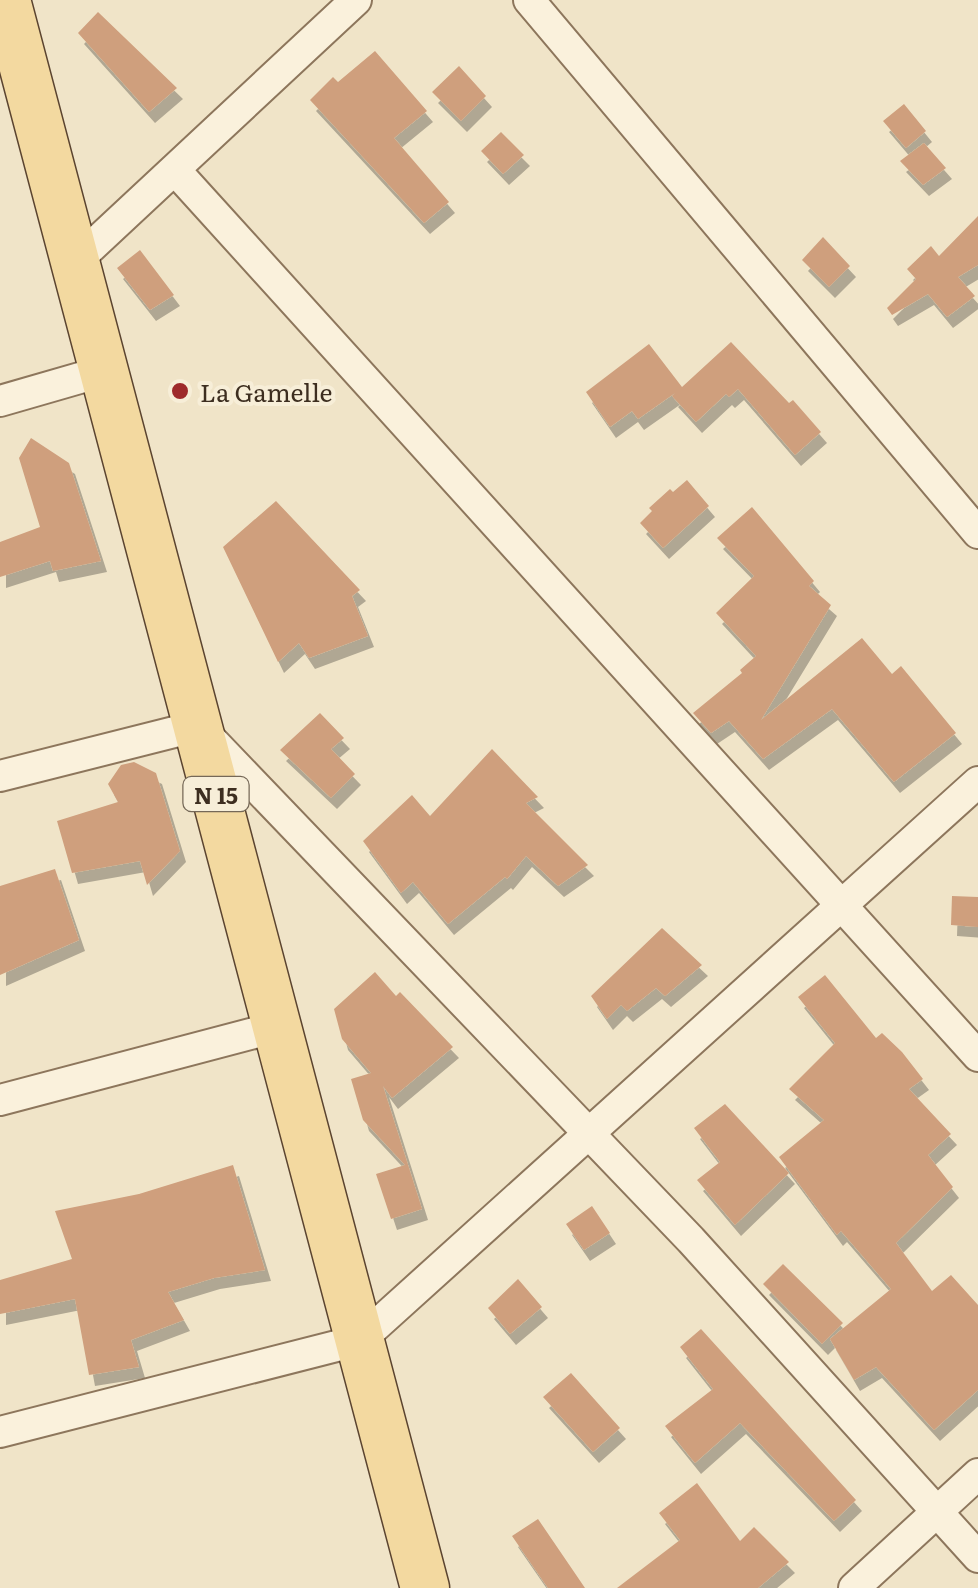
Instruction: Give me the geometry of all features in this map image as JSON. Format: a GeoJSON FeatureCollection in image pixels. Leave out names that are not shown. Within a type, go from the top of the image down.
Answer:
{"type":"FeatureCollection","features":[{"type":"Feature","properties":{"kind":"main road","name":"N 15"},"geometry":{"type":"LineString","coordinates":[[6,0],[425,1588]]}},
{"type":"Feature","properties":{"kind":"street"},"geometry":{"type":"LineString","coordinates":[[75,262],[356,0]]}},
{"type":"Feature","properties":{"kind":"street"},"geometry":{"type":"LineString","coordinates":[[529,0],[978,533]]}},
{"type":"Feature","properties":{"kind":"street"},"geometry":{"type":"LineString","coordinates":[[175,170],[978,1056]]}},
{"type":"Feature","properties":{"kind":"street"},"geometry":{"type":"LineString","coordinates":[[0,401],[104,371]]}},
{"type":"Feature","properties":{"kind":"street"},"geometry":{"type":"LineString","coordinates":[[0,776],[198,726],[691,1240],[978,1557]]}},
{"type":"Feature","properties":{"kind":"street"},"geometry":{"type":"LineString","coordinates":[[0,1432],[360,1340],[978,782]]}},
{"type":"Feature","properties":{"kind":"street"},"geometry":{"type":"LineString","coordinates":[[0,1100],[277,1027]]}},
{"type":"Feature","properties":{"kind":"street"},"geometry":{"type":"LineString","coordinates":[[854,1588],[978,1474]]}},
{"type":"Feature","properties":{"kind":"building"},"geometry":{"type":"Polygon","coordinates":[[[98,12],[177,88],[149,112],[78,33],[98,12]]]}},
{"type":"Feature","properties":{"kind":"building"},"geometry":{"type":"Polygon","coordinates":[[[375,51],[427,111],[394,138],[449,202],[424,223],[310,100],[333,77],[338,82],[375,51]]]}},
{"type":"Feature","properties":{"kind":"building"},"geometry":{"type":"Polygon","coordinates":[[[459,66],[486,96],[461,121],[432,92],[459,66]]]}},
{"type":"Feature","properties":{"kind":"building"},"geometry":{"type":"Polygon","coordinates":[[[904,104],[926,131],[906,148],[883,121],[904,104]]]}},
{"type":"Feature","properties":{"kind":"building"},"geometry":{"type":"Polygon","coordinates":[[[501,132],[524,155],[503,174],[481,151],[501,132]]]}},
{"type":"Feature","properties":{"kind":"building"},"geometry":{"type":"Polygon","coordinates":[[[924,143],[946,168],[923,185],[900,161],[924,143]]]}},
{"type":"Feature","properties":{"kind":"building"},"geometry":{"type":"Polygon","coordinates":[[[978,216],[978,265],[958,277],[975,296],[947,317],[928,294],[892,315],[887,308],[916,279],[907,269],[931,246],[939,256],[978,216]]]}},
{"type":"Feature","properties":{"kind":"building"},"geometry":{"type":"Polygon","coordinates":[[[823,237],[850,266],[829,287],[802,260],[823,237]]]}},
{"type":"Feature","properties":{"kind":"building"},"geometry":{"type":"Polygon","coordinates":[[[140,250],[174,295],[150,310],[117,268],[140,250]]]}},
{"type":"Feature","properties":{"kind":"building"},"geometry":{"type":"Polygon","coordinates":[[[731,342],[821,432],[795,455],[738,389],[729,397],[726,394],[696,422],[672,396],[675,393],[638,419],[632,411],[610,427],[586,392],[649,344],[682,387],[731,342]]]}},
{"type":"Feature","properties":{"kind":"building"},"geometry":{"type":"Polygon","coordinates":[[[31,438],[69,463],[101,561],[53,571],[50,561],[0,577],[0,542],[40,527],[19,458],[31,438]]]}},
{"type":"Feature","properties":{"kind":"building"},"geometry":{"type":"Polygon","coordinates":[[[687,480],[709,506],[663,548],[640,523],[652,511],[649,508],[687,480]]]}},
{"type":"Feature","properties":{"kind":"building"},"geometry":{"type":"Polygon","coordinates":[[[276,501],[360,590],[352,596],[368,636],[309,658],[299,643],[278,662],[223,547],[276,501]]]}},
{"type":"Feature","properties":{"kind":"building"},"geometry":{"type":"Polygon","coordinates":[[[752,507],[814,581],[809,586],[831,605],[761,720],[862,638],[892,674],[901,666],[956,733],[894,782],[832,709],[763,759],[729,721],[711,733],[693,713],[742,673],[740,670],[756,656],[716,613],[754,576],[717,538],[752,507]]]}},
{"type":"Feature","properties":{"kind":"building"},"geometry":{"type":"Polygon","coordinates":[[[320,713],[344,738],[331,749],[355,774],[331,798],[280,750],[320,713]]]}},
{"type":"Feature","properties":{"kind":"building"},"geometry":{"type":"Polygon","coordinates":[[[492,749],[538,797],[526,803],[588,865],[558,886],[526,856],[507,879],[448,924],[413,882],[401,893],[363,841],[412,795],[430,816],[492,749]]]}},
{"type":"Feature","properties":{"kind":"building"},"geometry":{"type":"Polygon","coordinates":[[[134,762],[156,773],[180,851],[147,885],[140,861],[72,873],[57,821],[118,802],[108,784],[121,765],[134,762]]]}},
{"type":"Feature","properties":{"kind":"building"},"geometry":{"type":"Polygon","coordinates":[[[55,869],[79,940],[0,975],[0,886],[55,869]]]}},
{"type":"Feature","properties":{"kind":"building"},"geometry":{"type":"Polygon","coordinates":[[[952,896],[978,897],[978,927],[951,925],[952,896]]]}},
{"type":"Feature","properties":{"kind":"building"},"geometry":{"type":"Polygon","coordinates":[[[662,928],[702,965],[665,996],[656,988],[627,1011],[621,1005],[607,1019],[591,996],[662,928]]]}},
{"type":"Feature","properties":{"kind":"building"},"geometry":{"type":"Polygon","coordinates":[[[375,972],[453,1047],[392,1098],[383,1086],[422,1209],[391,1219],[376,1174],[405,1165],[363,1120],[351,1079],[371,1073],[342,1039],[334,1009],[375,972]]]}},
{"type":"Feature","properties":{"kind":"building"},"geometry":{"type":"Polygon","coordinates":[[[825,975],[876,1038],[882,1033],[902,1052],[923,1079],[909,1089],[951,1134],[928,1155],[953,1187],[896,1243],[932,1291],[951,1275],[978,1305],[978,1390],[934,1430],[876,1367],[854,1380],[830,1339],[891,1289],[841,1231],[837,1235],[779,1157],[824,1120],[789,1089],[835,1043],[798,997],[825,975]]]}},
{"type":"Feature","properties":{"kind":"building"},"geometry":{"type":"Polygon","coordinates":[[[725,1104],[789,1173],[735,1225],[697,1180],[720,1162],[694,1128],[725,1104]]]}},
{"type":"Feature","properties":{"kind":"building"},"geometry":{"type":"Polygon","coordinates":[[[233,1165],[265,1270],[214,1278],[168,1292],[184,1320],[131,1340],[139,1367],[89,1375],[75,1299],[0,1314],[0,1280],[72,1259],[55,1211],[139,1194],[233,1165]]]}},
{"type":"Feature","properties":{"kind":"building"},"geometry":{"type":"Polygon","coordinates":[[[592,1206],[610,1233],[584,1250],[566,1224],[592,1206]]]}},
{"type":"Feature","properties":{"kind":"building"},"geometry":{"type":"Polygon","coordinates":[[[783,1264],[843,1323],[822,1344],[763,1284],[783,1264]]]}},
{"type":"Feature","properties":{"kind":"building"},"geometry":{"type":"Polygon","coordinates":[[[518,1279],[542,1307],[510,1334],[488,1308],[518,1279]]]}},
{"type":"Feature","properties":{"kind":"building"},"geometry":{"type":"Polygon","coordinates":[[[701,1329],[856,1500],[834,1521],[740,1423],[695,1463],[665,1426],[713,1389],[680,1347],[701,1329]]]}},
{"type":"Feature","properties":{"kind":"building"},"geometry":{"type":"Polygon","coordinates":[[[571,1373],[620,1428],[593,1452],[543,1397],[571,1373]]]}},
{"type":"Feature","properties":{"kind":"building"},"geometry":{"type":"Polygon","coordinates":[[[697,1483],[740,1541],[754,1527],[789,1562],[758,1588],[617,1588],[680,1540],[659,1513],[697,1483]]]}},
{"type":"Feature","properties":{"kind":"building"},"geometry":{"type":"Polygon","coordinates":[[[538,1519],[585,1588],[548,1588],[512,1536],[538,1519]]]}},
{"type":"Feature","properties":{"kind":"place","name":"La Gamelle"},"geometry":{"type":"Point","coordinates":[180,391]}}]}
